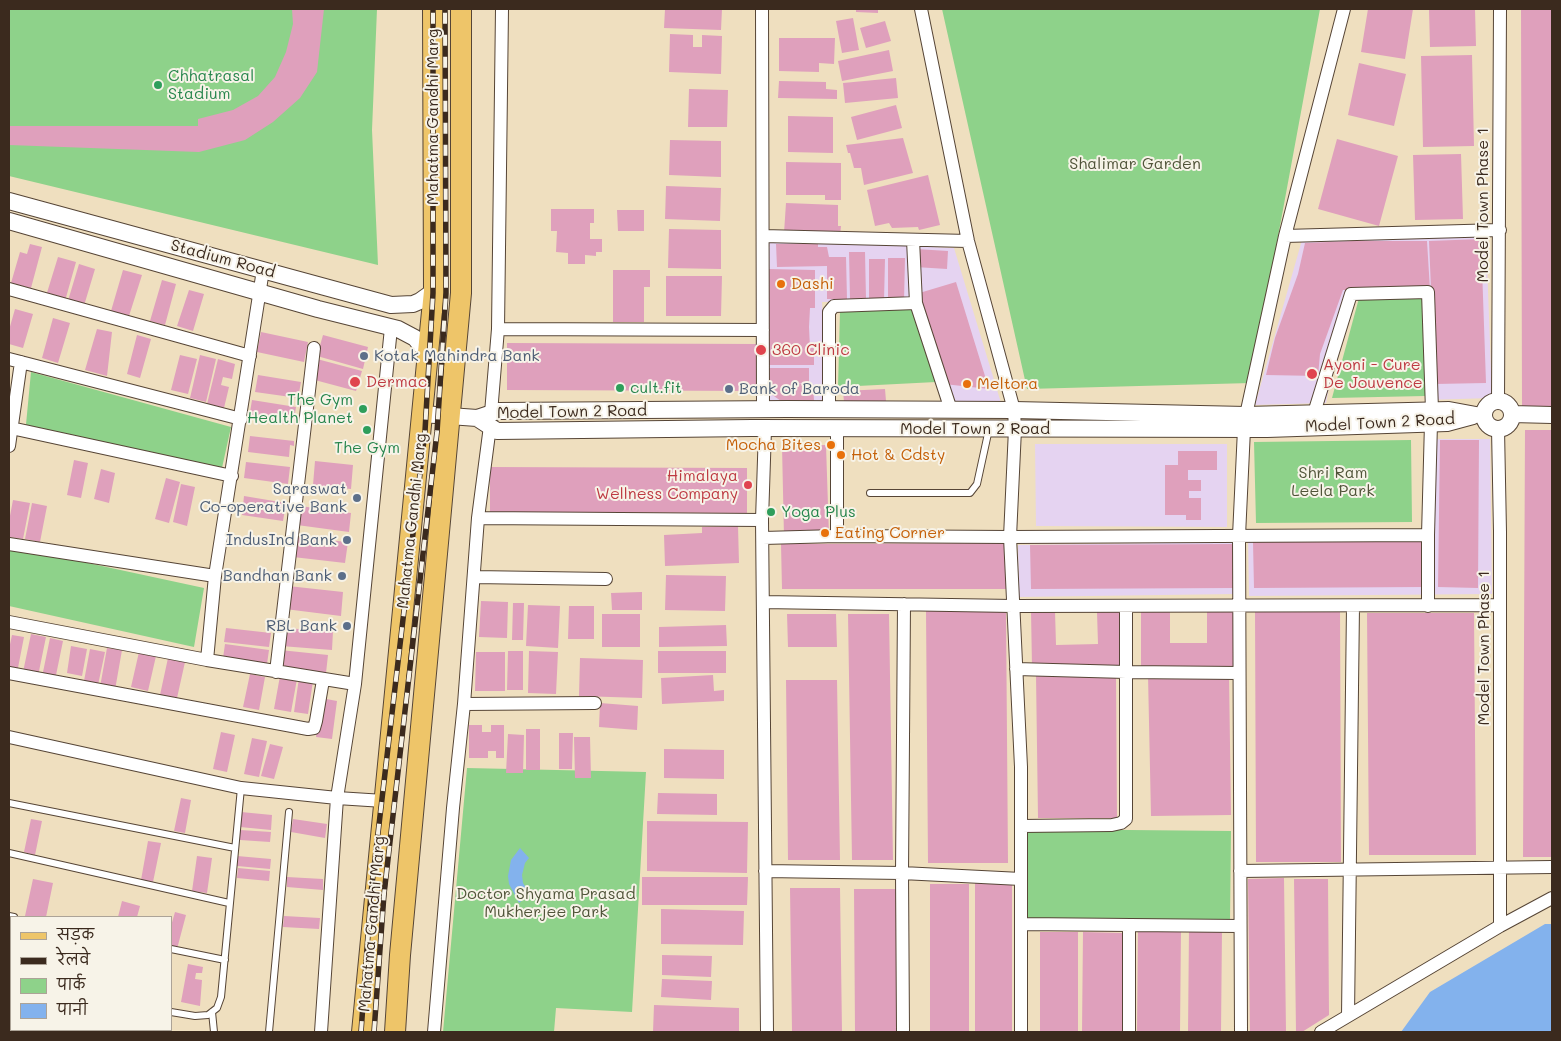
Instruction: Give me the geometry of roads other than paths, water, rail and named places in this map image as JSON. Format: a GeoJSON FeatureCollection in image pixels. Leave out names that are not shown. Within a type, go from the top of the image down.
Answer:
{"type":"FeatureCollection","features":[{"type":"Feature","properties":{"kind":"main road","name":"Mahatma Gandhi Marg"},"geometry":{"type":"LineString","coordinates":[[362,1032],[434,291],[433,9]]}},
{"type":"Feature","properties":{"kind":"main road","name":"Mahatma Gandhi Marg"},"geometry":{"type":"LineString","coordinates":[[395,1032],[400,955],[460,293],[461,9]]}},
{"type":"Feature","properties":{"kind":"street"},"geometry":{"type":"LineString","coordinates":[[434,1032],[474,577],[482,419],[498,329],[502,9]]}},
{"type":"Feature","properties":{"kind":"street"},"geometry":{"type":"LineString","coordinates":[[762,9],[763,409]]}},
{"type":"Feature","properties":{"kind":"street"},"geometry":{"type":"LineString","coordinates":[[921,9],[968,241],[1014,410],[1015,429],[1010,537],[1021,767],[1021,1032]]}},
{"type":"Feature","properties":{"kind":"street"},"geometry":{"type":"LineString","coordinates":[[1241,1032],[1239,536],[1245,422],[1285,236],[1344,9]]}},
{"type":"Feature","properties":{"kind":"street","name":"Model Town Phase 1"},"geometry":{"type":"LineString","coordinates":[[1498,401],[1500,9]]}},
{"type":"Feature","properties":{"kind":"street","name":"Stadium Road"},"geometry":{"type":"LineString","coordinates":[[9,201],[391,305],[413,304],[434,291]]}},
{"type":"Feature","properties":{"kind":"street","name":"Stadium Road"},"geometry":{"type":"LineString","coordinates":[[9,221],[258,292],[398,329],[415,338],[427,353]]}},
{"type":"Feature","properties":{"kind":"street"},"geometry":{"type":"LineString","coordinates":[[1285,236],[1500,230]]}},
{"type":"Feature","properties":{"kind":"street"},"geometry":{"type":"LineString","coordinates":[[763,236],[968,241]]}},
{"type":"Feature","properties":{"kind":"street"},"geometry":{"type":"LineString","coordinates":[[913,240],[916,303],[951,410]]}},
{"type":"Feature","properties":{"kind":"street"},"geometry":{"type":"LineString","coordinates":[[207,660],[215,576],[241,419],[258,292],[263,270]]}},
{"type":"Feature","properties":{"kind":"street"},"geometry":{"type":"LineString","coordinates":[[9,289],[250,356]]}},
{"type":"Feature","properties":{"kind":"street"},"geometry":{"type":"LineString","coordinates":[[1314,413],[1351,294],[1428,292],[1432,417],[1428,535],[1428,606]]}},
{"type":"Feature","properties":{"kind":"street"},"geometry":{"type":"LineString","coordinates":[[829,410],[829,312],[834,306],[916,303]]}},
{"type":"Feature","properties":{"kind":"street"},"geometry":{"type":"LineString","coordinates":[[321,1032],[337,798],[355,684],[391,328]]}},
{"type":"Feature","properties":{"kind":"street"},"geometry":{"type":"LineString","coordinates":[[498,329],[763,330]]}},
{"type":"Feature","properties":{"kind":"street"},"geometry":{"type":"LineString","coordinates":[[276,672],[314,348]]}},
{"type":"Feature","properties":{"kind":"street"},"geometry":{"type":"LineString","coordinates":[[9,446],[12,428],[15,361],[241,419]]}},
{"type":"Feature","properties":{"kind":"street"},"geometry":{"type":"LineString","coordinates":[[1498,401],[1504,403],[1512,414],[1510,421],[1505,427],[1498,429],[1491,427],[1480,414],[1492,402],[1498,401]]}},
{"type":"Feature","properties":{"kind":"street","name":"Model Town 2 Road"},"geometry":{"type":"LineString","coordinates":[[1432,417],[1314,413],[1245,422],[1014,410],[763,409],[498,411],[482,419],[497,431],[1015,429],[1432,417],[1464,412],[1480,414]]}},
{"type":"Feature","properties":{"kind":"street"},"geometry":{"type":"LineString","coordinates":[[422,414],[482,419]]}},
{"type":"Feature","properties":{"kind":"street"},"geometry":{"type":"LineString","coordinates":[[1512,414],[1552,416]]}},
{"type":"Feature","properties":{"kind":"street"},"geometry":{"type":"LineString","coordinates":[[12,428],[232,476]]}},
{"type":"Feature","properties":{"kind":"street"},"geometry":{"type":"LineString","coordinates":[[765,429],[762,520],[767,1032]]}},
{"type":"Feature","properties":{"kind":"street"},"geometry":{"type":"LineString","coordinates":[[837,429],[837,536]]}},
{"type":"Feature","properties":{"kind":"street","name":"Model Town Phase 1"},"geometry":{"type":"LineString","coordinates":[[1498,429],[1500,926]]}},
{"type":"Feature","properties":{"kind":"street"},"geometry":{"type":"LineString","coordinates":[[478,518],[762,520]]}},
{"type":"Feature","properties":{"kind":"street"},"geometry":{"type":"LineString","coordinates":[[763,538],[837,536],[1428,535]]}},
{"type":"Feature","properties":{"kind":"street"},"geometry":{"type":"LineString","coordinates":[[9,544],[215,576]]}},
{"type":"Feature","properties":{"kind":"street"},"geometry":{"type":"LineString","coordinates":[[474,577],[606,579]]}},
{"type":"Feature","properties":{"kind":"street"},"geometry":{"type":"LineString","coordinates":[[763,602],[1013,606],[1500,606]]}},
{"type":"Feature","properties":{"kind":"street"},"geometry":{"type":"LineString","coordinates":[[903,1032],[904,604]]}},
{"type":"Feature","properties":{"kind":"street"},"geometry":{"type":"LineString","coordinates":[[1021,826],[1112,825],[1120,824],[1126,818],[1126,606]]}},
{"type":"Feature","properties":{"kind":"street"},"geometry":{"type":"LineString","coordinates":[[1348,1016],[1353,606]]}},
{"type":"Feature","properties":{"kind":"street"},"geometry":{"type":"LineString","coordinates":[[9,622],[207,660],[355,684]]}},
{"type":"Feature","properties":{"kind":"street"},"geometry":{"type":"LineString","coordinates":[[1016,669],[1240,673]]}},
{"type":"Feature","properties":{"kind":"street"},"geometry":{"type":"LineString","coordinates":[[9,673],[308,730],[314,728],[323,680]]}},
{"type":"Feature","properties":{"kind":"street"},"geometry":{"type":"LineString","coordinates":[[464,704],[595,703]]}},
{"type":"Feature","properties":{"kind":"street"},"geometry":{"type":"LineString","coordinates":[[9,737],[241,788],[384,801]]}},
{"type":"Feature","properties":{"kind":"street"},"geometry":{"type":"LineString","coordinates":[[1240,871],[1552,867]]}},
{"type":"Feature","properties":{"kind":"street"},"geometry":{"type":"LineString","coordinates":[[765,871],[902,873],[1021,879]]}},
{"type":"Feature","properties":{"kind":"street"},"geometry":{"type":"LineString","coordinates":[[1321,1032],[1500,926],[1552,898]]}},
{"type":"Feature","properties":{"kind":"street"},"geometry":{"type":"LineString","coordinates":[[1021,924],[1240,926]]}},
{"type":"Feature","properties":{"kind":"street"},"geometry":{"type":"LineString","coordinates":[[1129,925],[1129,1032]]}},
{"type":"Feature","properties":{"kind":"lane"},"geometry":{"type":"LineString","coordinates":[[870,493],[970,492],[977,484],[989,429]]}},
{"type":"Feature","properties":{"kind":"lane"},"geometry":{"type":"LineString","coordinates":[[172,1012],[195,1016],[208,1015],[218,1008],[221,997],[241,788]]}},
{"type":"Feature","properties":{"kind":"lane"},"geometry":{"type":"LineString","coordinates":[[9,804],[235,848]]}},
{"type":"Feature","properties":{"kind":"lane"},"geometry":{"type":"LineString","coordinates":[[269,1032],[289,812]]}},
{"type":"Feature","properties":{"kind":"lane"},"geometry":{"type":"LineString","coordinates":[[9,854],[229,903]]}},
{"type":"Feature","properties":{"kind":"lane"},"geometry":{"type":"LineString","coordinates":[[172,949],[224,960]]}},
{"type":"Feature","properties":{"kind":"lane"},"geometry":{"type":"LineString","coordinates":[[212,1012],[214,1032]]}},
{"type":"Feature","properties":{"kind":"water"},"geometry":{"type":"Polygon","coordinates":[[[520,848],[529,858],[525,863],[522,875],[523,883],[530,894],[519,903],[509,884],[508,876],[511,860],[520,848]]]}},
{"type":"Feature","properties":{"kind":"water"},"geometry":{"type":"Polygon","coordinates":[[[1545,924],[1552,924],[1552,1032],[1401,1032],[1430,992],[1545,924]]]}},
{"type":"Feature","properties":{"kind":"railway"},"geometry":{"type":"LineString","coordinates":[[361,1032],[371,893],[425,431],[433,293],[433,9]]}},
{"type":"Feature","properties":{"kind":"railway"},"geometry":{"type":"LineString","coordinates":[[374,1032],[384,894],[437,432],[446,293],[445,9]]}},
{"type":"Feature","properties":{"kind":"place","name":"Chhatrasal Stadium"},"geometry":{"type":"Point","coordinates":[158,85]}},
{"type":"Feature","properties":{"kind":"place","name":"Dashi"},"geometry":{"type":"Point","coordinates":[781,284]}},
{"type":"Feature","properties":{"kind":"place","name":"360 Clinic"},"geometry":{"type":"Point","coordinates":[761,350]}},
{"type":"Feature","properties":{"kind":"place","name":"Kotak Mahindra Bank"},"geometry":{"type":"Point","coordinates":[364,356]}},
{"type":"Feature","properties":{"kind":"place","name":"Ayoni - Cure De Jouvence"},"geometry":{"type":"Point","coordinates":[1312,374]}},
{"type":"Feature","properties":{"kind":"place","name":"Dermac"},"geometry":{"type":"Point","coordinates":[355,382]}},
{"type":"Feature","properties":{"kind":"place","name":"Meltora"},"geometry":{"type":"Point","coordinates":[967,384]}},
{"type":"Feature","properties":{"kind":"place","name":"cult.fit"},"geometry":{"type":"Point","coordinates":[620,388]}},
{"type":"Feature","properties":{"kind":"place","name":"Bank of Baroda"},"geometry":{"type":"Point","coordinates":[729,389]}},
{"type":"Feature","properties":{"kind":"place","name":"The Gym Health Planet"},"geometry":{"type":"Point","coordinates":[363,409]}},
{"type":"Feature","properties":{"kind":"place","name":"The Gym"},"geometry":{"type":"Point","coordinates":[367,430]}},
{"type":"Feature","properties":{"kind":"place","name":"Mocha Bites"},"geometry":{"type":"Point","coordinates":[831,445]}},
{"type":"Feature","properties":{"kind":"place","name":"Hot & Cdsty"},"geometry":{"type":"Point","coordinates":[841,455]}},
{"type":"Feature","properties":{"kind":"place","name":"Himalaya Wellness Company"},"geometry":{"type":"Point","coordinates":[748,485]}},
{"type":"Feature","properties":{"kind":"place","name":"Saraswat Co-operative Bank"},"geometry":{"type":"Point","coordinates":[357,498]}},
{"type":"Feature","properties":{"kind":"place","name":"Yoga Plus"},"geometry":{"type":"Point","coordinates":[771,512]}},
{"type":"Feature","properties":{"kind":"place","name":"Eating Corner"},"geometry":{"type":"Point","coordinates":[825,533]}},
{"type":"Feature","properties":{"kind":"place","name":"IndusInd Bank"},"geometry":{"type":"Point","coordinates":[347,540]}},
{"type":"Feature","properties":{"kind":"place","name":"Bandhan Bank"},"geometry":{"type":"Point","coordinates":[342,576]}},
{"type":"Feature","properties":{"kind":"place","name":"RBL Bank"},"geometry":{"type":"Point","coordinates":[347,626]}},
{"type":"Feature","properties":{"kind":"park label","name":"Shalimar Garden"},"geometry":{"type":"Point","coordinates":[1135,164]}},
{"type":"Feature","properties":{"kind":"park label","name":"Shri Ram Leela Park"},"geometry":{"type":"Point","coordinates":[1333,482]}},
{"type":"Feature","properties":{"kind":"park label","name":"Doctor Shyama Prasad Mukherjee Park"},"geometry":{"type":"Point","coordinates":[546,903]}}]}
